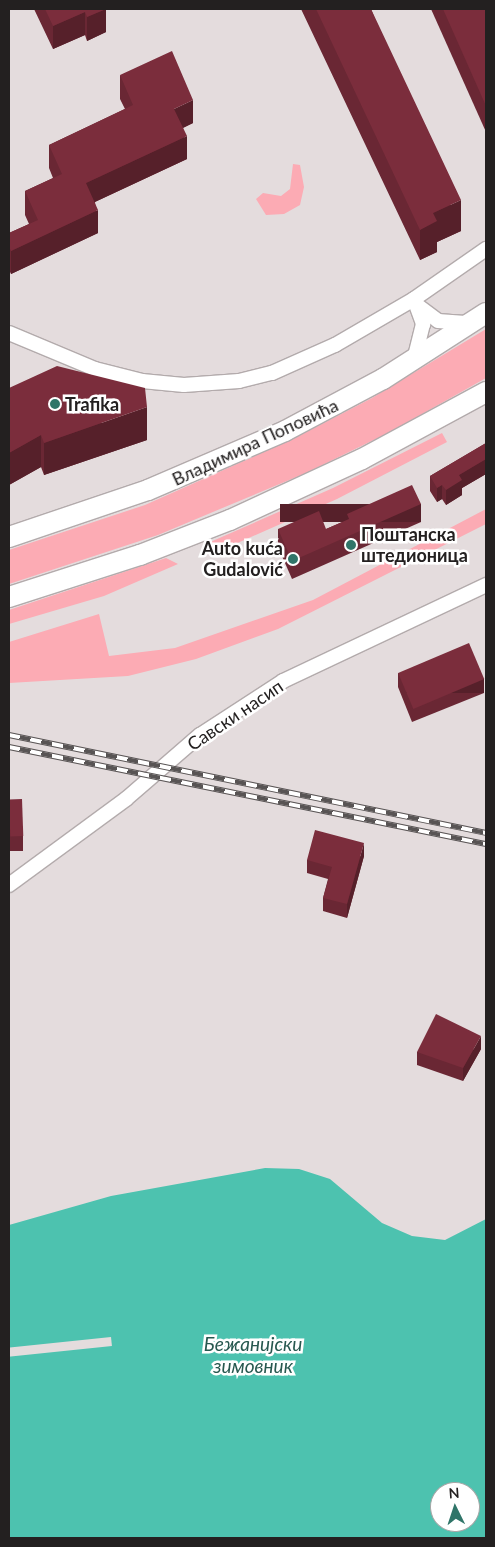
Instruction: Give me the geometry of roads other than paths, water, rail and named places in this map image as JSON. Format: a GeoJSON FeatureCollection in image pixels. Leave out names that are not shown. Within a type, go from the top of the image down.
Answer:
{"type":"FeatureCollection","features":[{"type":"Feature","properties":{"kind":"main road","name":"Владимира Поповића"},"geometry":{"type":"LineString","coordinates":[[9,537],[105,507],[213,464],[342,402],[414,360],[479,318]]}},
{"type":"Feature","properties":{"kind":"main road"},"geometry":{"type":"LineString","coordinates":[[9,597],[131,558],[221,523],[362,459],[486,392]]}},
{"type":"Feature","properties":{"kind":"street"},"geometry":{"type":"LineString","coordinates":[[9,333],[115,374],[167,384],[213,384],[272,373],[304,360],[415,302],[486,249]]}},
{"type":"Feature","properties":{"kind":"street"},"geometry":{"type":"LineString","coordinates":[[415,302],[438,321],[479,318]]}},
{"type":"Feature","properties":{"kind":"street"},"geometry":{"type":"LineString","coordinates":[[414,360],[423,324],[415,302]]}},
{"type":"Feature","properties":{"kind":"street","name":"Савски насип"},"geometry":{"type":"LineString","coordinates":[[9,885],[126,799],[200,735],[283,681],[486,585]]}},
{"type":"Feature","properties":{"kind":"water","name":"Бежанијски зимовник"},"geometry":{"type":"Polygon","coordinates":[[[265,1168],[299,1169],[330,1179],[382,1223],[412,1236],[445,1240],[486,1219],[486,1538],[9,1538],[9,1225],[111,1196],[265,1168]]]}},
{"type":"Feature","properties":{"kind":"railway"},"geometry":{"type":"LineString","coordinates":[[9,735],[486,833]]}},
{"type":"Feature","properties":{"kind":"railway"},"geometry":{"type":"LineString","coordinates":[[9,747],[486,844]]}},
{"type":"Feature","properties":{"kind":"place","name":"Trafika"},"geometry":{"type":"Point","coordinates":[55,404]}},
{"type":"Feature","properties":{"kind":"place","name":"Поштанска штедионица"},"geometry":{"type":"Point","coordinates":[351,545]}},
{"type":"Feature","properties":{"kind":"place","name":"Auto kuća Gudalović"},"geometry":{"type":"Point","coordinates":[293,559]}}]}
